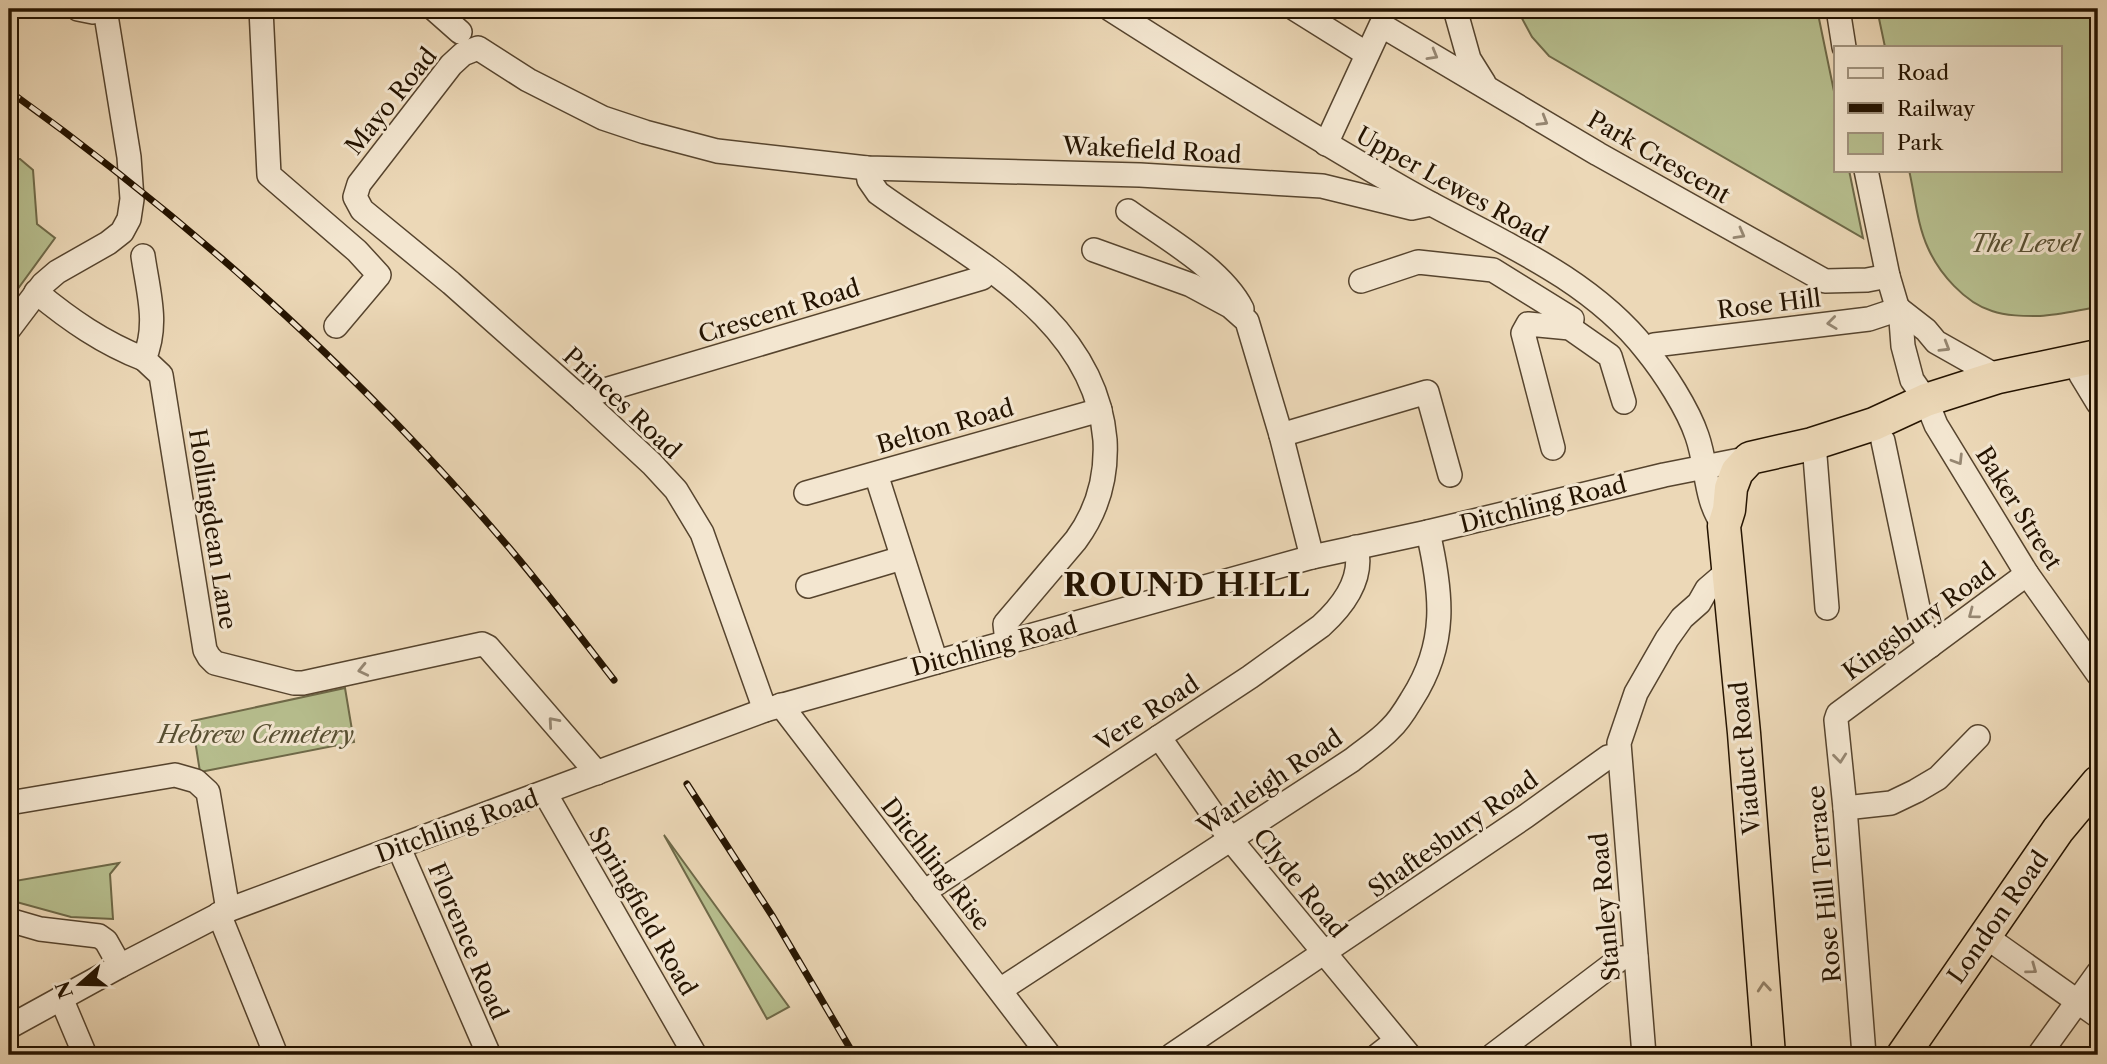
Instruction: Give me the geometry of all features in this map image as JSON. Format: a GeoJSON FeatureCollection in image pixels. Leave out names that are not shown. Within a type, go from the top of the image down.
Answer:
{"type":"FeatureCollection","features":[{"type":"Feature","properties":{"kind":"highway","name":"Ditchling Road"},"geometry":{"type":"LineString","coordinates":[[1750,458],[1812,444],[1874,424],[1926,400],[1998,377],[2087,358]]}},
{"type":"Feature","properties":{"kind":"highway"},"geometry":{"type":"LineString","coordinates":[[1724,526],[1737,472],[1750,458]]}},
{"type":"Feature","properties":{"kind":"highway","name":"Viaduct Road"},"geometry":{"type":"LineString","coordinates":[[1724,526],[1769,1055]]}},
{"type":"Feature","properties":{"kind":"highway","name":"London Road"},"geometry":{"type":"LineString","coordinates":[[1903,1055],[2058,830],[2098,782]]}},
{"type":"Feature","properties":{"kind":"street"},"geometry":{"type":"LineString","coordinates":[[9,329],[36,292],[57,272],[122,232],[132,208],[131,175],[105,10],[93,12],[79,9]]}},
{"type":"Feature","properties":{"kind":"street"},"geometry":{"type":"LineString","coordinates":[[261,9],[269,175],[357,251],[379,275],[336,326]]}},
{"type":"Feature","properties":{"kind":"street"},"geometry":{"type":"LineString","coordinates":[[434,9],[460,32]]}},
{"type":"Feature","properties":{"kind":"street","name":"Upper Lewes Road"},"geometry":{"type":"LineString","coordinates":[[1110,9],[1326,144],[1565,279],[1591,298],[1619,321],[1647,350],[1693,425],[1706,466]]}},
{"type":"Feature","properties":{"kind":"street"},"geometry":{"type":"LineString","coordinates":[[1295,9],[1367,54]]}},
{"type":"Feature","properties":{"kind":"street","name":"Park Crescent"},"geometry":{"type":"LineString","coordinates":[[1455,9],[1469,59],[1485,85],[1598,154],[1825,281],[1867,280],[1888,275]]}},
{"type":"Feature","properties":{"kind":"street"},"geometry":{"type":"LineString","coordinates":[[1838,9],[1844,46]]}},
{"type":"Feature","properties":{"kind":"street"},"geometry":{"type":"LineString","coordinates":[[1326,144],[1381,26],[1485,85]]}},
{"type":"Feature","properties":{"kind":"street","name":"Wakefield Road"},"geometry":{"type":"LineString","coordinates":[[478,48],[528,80],[603,118],[717,151],[867,168],[1140,174],[1322,186],[1412,208],[1430,204]]}},
{"type":"Feature","properties":{"kind":"street","name":"Mayo Road"},"geometry":{"type":"LineString","coordinates":[[355,197],[359,184],[451,65],[463,54],[478,48]]}},
{"type":"Feature","properties":{"kind":"street"},"geometry":{"type":"LineString","coordinates":[[867,168],[869,180],[878,193],[1028,300],[1066,342],[1084,369],[1100,410],[1105,444],[1100,495],[1085,529],[1005,624],[1007,642]]}},
{"type":"Feature","properties":{"kind":"street","name":"Baker Street"},"geometry":{"type":"LineString","coordinates":[[1866,172],[1888,275],[1900,314],[1903,346],[1912,380],[1926,400],[1936,425],[2027,574],[2098,674]]}},
{"type":"Feature","properties":{"kind":"street","name":"Princes Road"},"geometry":{"type":"LineString","coordinates":[[355,197],[359,207],[369,217],[451,283],[660,472],[688,508],[702,533],[773,707]]}},
{"type":"Feature","properties":{"kind":"street"},"geometry":{"type":"LineString","coordinates":[[1128,211],[1220,278],[1238,300],[1247,321],[1281,435],[1312,557]]}},
{"type":"Feature","properties":{"kind":"street"},"geometry":{"type":"LineString","coordinates":[[1094,250],[1191,285],[1230,306],[1247,321]]}},
{"type":"Feature","properties":{"kind":"street"},"geometry":{"type":"LineString","coordinates":[[36,292],[87,331],[116,348],[144,359],[153,327],[143,256]]}},
{"type":"Feature","properties":{"kind":"street"},"geometry":{"type":"LineString","coordinates":[[1361,281],[1418,262],[1493,271],[1571,324],[1609,356],[1624,402]]}},
{"type":"Feature","properties":{"kind":"street","name":"Crescent Road"},"geometry":{"type":"LineString","coordinates":[[583,400],[588,395],[982,278],[987,269]]}},
{"type":"Feature","properties":{"kind":"street"},"geometry":{"type":"LineString","coordinates":[[1571,324],[1591,298]]}},
{"type":"Feature","properties":{"kind":"street"},"geometry":{"type":"LineString","coordinates":[[1900,314],[1926,330],[1936,342],[1998,377]]}},
{"type":"Feature","properties":{"kind":"street","name":"Rose Hill"},"geometry":{"type":"LineString","coordinates":[[1647,350],[1654,345],[1900,314]]}},
{"type":"Feature","properties":{"kind":"street"},"geometry":{"type":"LineString","coordinates":[[1553,448],[1518,320],[1571,324]]}},
{"type":"Feature","properties":{"kind":"street"},"geometry":{"type":"LineString","coordinates":[[2087,358],[2081,376],[2098,403]]}},
{"type":"Feature","properties":{"kind":"street","name":"Hollingdean Lane"},"geometry":{"type":"LineString","coordinates":[[144,359],[161,375],[208,657],[215,663],[303,683],[482,644],[488,647],[597,774]]}},
{"type":"Feature","properties":{"kind":"street"},"geometry":{"type":"LineString","coordinates":[[1281,435],[1427,392],[1444,469]]}},
{"type":"Feature","properties":{"kind":"street","name":"Belton Road"},"geometry":{"type":"LineString","coordinates":[[806,493],[1100,410]]}},
{"type":"Feature","properties":{"kind":"street"},"geometry":{"type":"LineString","coordinates":[[1883,441],[1924,636],[1930,646]]}},
{"type":"Feature","properties":{"kind":"street"},"geometry":{"type":"LineString","coordinates":[[1812,444],[1827,608]]}},
{"type":"Feature","properties":{"kind":"street","name":"Ditchling Road"},"geometry":{"type":"LineString","coordinates":[[9,1027],[223,912],[773,707],[1312,557],[1750,458]]}},
{"type":"Feature","properties":{"kind":"street","name":"Viaduct Road"},"geometry":{"type":"LineString","coordinates":[[1706,466],[1705,481],[1714,513],[1724,526]]}},
{"type":"Feature","properties":{"kind":"street"},"geometry":{"type":"LineString","coordinates":[[876,474],[936,662]]}},
{"type":"Feature","properties":{"kind":"street","name":"Warleigh Road"},"geometry":{"type":"LineString","coordinates":[[1000,990],[1352,760],[1389,730],[1418,691],[1431,662],[1439,628],[1436,570],[1427,532]]}},
{"type":"Feature","properties":{"kind":"street","name":"Vere Road"},"geometry":{"type":"LineString","coordinates":[[924,891],[1250,677],[1330,618],[1345,599],[1357,574],[1359,559],[1356,547]]}},
{"type":"Feature","properties":{"kind":"street"},"geometry":{"type":"LineString","coordinates":[[808,586],[902,558]]}},
{"type":"Feature","properties":{"kind":"street","name":"Kingsbury Road"},"geometry":{"type":"LineString","coordinates":[[1842,710],[2027,574]]}},
{"type":"Feature","properties":{"kind":"street"},"geometry":{"type":"LineString","coordinates":[[1618,755],[1621,733],[1636,693],[1667,639],[1682,618],[1699,603],[1718,600],[1730,587]]}},
{"type":"Feature","properties":{"kind":"street","name":"Ditchling Rise"},"geometry":{"type":"LineString","coordinates":[[773,707],[924,891],[1049,1055]]}},
{"type":"Feature","properties":{"kind":"street","name":"Rose Hill Terrace"},"geometry":{"type":"LineString","coordinates":[[1842,710],[1836,720],[1864,1055]]}},
{"type":"Feature","properties":{"kind":"street","name":"Clyde Road"},"geometry":{"type":"LineString","coordinates":[[1159,737],[1230,840],[1403,1048]]}},
{"type":"Feature","properties":{"kind":"street"},"geometry":{"type":"LineString","coordinates":[[1845,808],[1891,803],[1916,791],[1938,778],[1978,737]]}},
{"type":"Feature","properties":{"kind":"street","name":"Shaftesbury Road"},"geometry":{"type":"LineString","coordinates":[[1172,1055],[1324,954],[1608,757],[1618,755]]}},
{"type":"Feature","properties":{"kind":"street","name":"Stanley Road"},"geometry":{"type":"LineString","coordinates":[[1618,755],[1644,1055]]}},
{"type":"Feature","properties":{"kind":"street"},"geometry":{"type":"LineString","coordinates":[[9,803],[176,775],[196,781],[208,792],[223,912],[276,1055]]}},
{"type":"Feature","properties":{"kind":"street","name":"Springfield Road"},"geometry":{"type":"LineString","coordinates":[[545,793],[695,1055]]}},
{"type":"Feature","properties":{"kind":"street","name":"Florence Road"},"geometry":{"type":"LineString","coordinates":[[399,848],[489,1055]]}},
{"type":"Feature","properties":{"kind":"street"},"geometry":{"type":"LineString","coordinates":[[9,920],[40,929],[99,936],[106,940],[120,966]]}},
{"type":"Feature","properties":{"kind":"street"},"geometry":{"type":"LineString","coordinates":[[1985,936],[2098,1016]]}},
{"type":"Feature","properties":{"kind":"street"},"geometry":{"type":"LineString","coordinates":[[1493,1055],[1613,964],[1622,958],[1636,957]]}},
{"type":"Feature","properties":{"kind":"street"},"geometry":{"type":"LineString","coordinates":[[2039,1055],[2098,973]]}},
{"type":"Feature","properties":{"kind":"street"},"geometry":{"type":"LineString","coordinates":[[61,998],[85,1055]]}},
{"type":"Feature","properties":{"kind":"street"},"geometry":{"type":"LineString","coordinates":[[1378,1055],[1403,1048]]}},
{"type":"Feature","properties":{"kind":"green space"},"geometry":{"type":"Polygon","coordinates":[[[1517,9],[1817,9],[1834,91],[1834,172],[1849,172],[1863,238],[1549,56],[1532,37],[1517,9]]]}},
{"type":"Feature","properties":{"kind":"green space","name":"The Level"},"geometry":{"type":"Polygon","coordinates":[[[1877,9],[2098,9],[2098,307],[2021,316],[1997,313],[1972,301],[1946,277],[1928,248],[1909,172],[2062,172],[2062,46],[1885,46],[1877,9]]]}},
{"type":"Feature","properties":{"kind":"green space"},"geometry":{"type":"Polygon","coordinates":[[[9,159],[20,159],[33,170],[37,224],[55,238],[9,301],[9,159]]]}},
{"type":"Feature","properties":{"kind":"green space","name":"Hebrew Cemetery"},"geometry":{"type":"Polygon","coordinates":[[[345,688],[354,742],[200,772],[192,721],[345,688]]]}},
{"type":"Feature","properties":{"kind":"green space"},"geometry":{"type":"Polygon","coordinates":[[[664,835],[789,1007],[767,1019],[664,835]]]}},
{"type":"Feature","properties":{"kind":"green space"},"geometry":{"type":"Polygon","coordinates":[[[119,863],[110,874],[113,919],[71,917],[9,900],[9,882],[119,863]]]}},
{"type":"Feature","properties":{"kind":"railway"},"geometry":{"type":"LineString","coordinates":[[9,91],[207,246],[332,360],[392,419],[505,543],[614,680]]}},
{"type":"Feature","properties":{"kind":"railway"},"geometry":{"type":"LineString","coordinates":[[687,784],[773,917],[854,1055]]}},
{"type":"Feature","properties":{"kind":"district","name":"ROUND HILL"},"geometry":{"type":"Point","coordinates":[1187,584]}}]}
